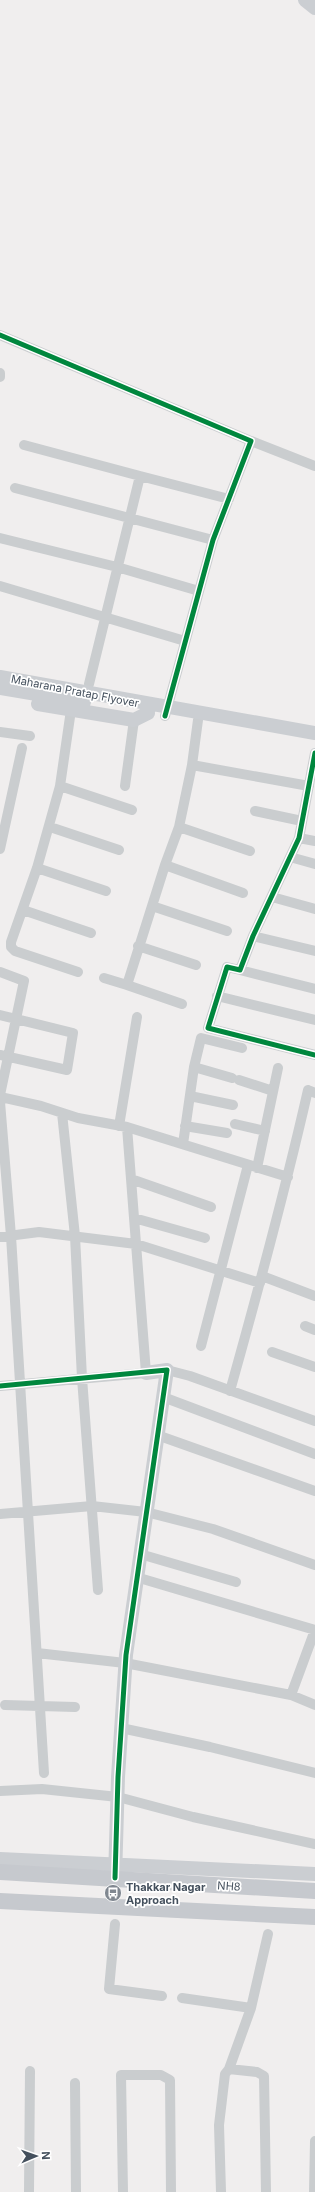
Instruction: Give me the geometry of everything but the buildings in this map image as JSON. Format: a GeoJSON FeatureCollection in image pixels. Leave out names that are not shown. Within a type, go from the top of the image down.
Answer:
{"type":"FeatureCollection","features":[{"type":"Feature","properties":{"kind":"main road","name":"NH8"},"geometry":{"type":"LineString","coordinates":[[0,1872],[115,1872],[315,1891]]}},
{"type":"Feature","properties":{"kind":"main road"},"geometry":{"type":"LineString","coordinates":[[0,1900],[315,1917]]}},
{"type":"Feature","properties":{"kind":"street"},"geometry":{"type":"LineString","coordinates":[[305,0],[315,8]]}},
{"type":"Feature","properties":{"kind":"street"},"geometry":{"type":"LineString","coordinates":[[0,335],[251,442],[315,466]]}},
{"type":"Feature","properties":{"kind":"street"},"geometry":{"type":"LineString","coordinates":[[166,712],[213,540],[251,442]]}},
{"type":"Feature","properties":{"kind":"street"},"geometry":{"type":"LineString","coordinates":[[24,445],[229,499]]}},
{"type":"Feature","properties":{"kind":"street"},"geometry":{"type":"LineString","coordinates":[[89,684],[140,476]]}},
{"type":"Feature","properties":{"kind":"street"},"geometry":{"type":"LineString","coordinates":[[15,488],[213,540]]}},
{"type":"Feature","properties":{"kind":"street"},"geometry":{"type":"LineString","coordinates":[[0,538],[117,567],[199,591]]}},
{"type":"Feature","properties":{"kind":"street"},"geometry":{"type":"LineString","coordinates":[[0,586],[185,641]]}},
{"type":"Feature","properties":{"kind":"street"},"geometry":{"type":"LineString","coordinates":[[0,668],[138,693],[149,709],[134,720],[0,697]]}},
{"type":"Feature","properties":{"kind":"street","name":"Maharana Pratap Flyover"},"geometry":{"type":"LineString","coordinates":[[0,677],[122,704],[166,712]]}},
{"type":"Feature","properties":{"kind":"street","name":"Maharana Pratap Flyover"},"geometry":{"type":"LineString","coordinates":[[0,688],[122,704]]}},
{"type":"Feature","properties":{"kind":"street"},"geometry":{"type":"LineString","coordinates":[[71,710],[60,786],[50,828],[11,942],[15,951],[78,972]]}},
{"type":"Feature","properties":{"kind":"street"},"geometry":{"type":"LineString","coordinates":[[166,712],[198,720],[315,740]]}},
{"type":"Feature","properties":{"kind":"street"},"geometry":{"type":"LineString","coordinates":[[166,712],[315,733]]}},
{"type":"Feature","properties":{"kind":"street"},"geometry":{"type":"LineString","coordinates":[[125,786],[134,720]]}},
{"type":"Feature","properties":{"kind":"street"},"geometry":{"type":"LineString","coordinates":[[127,985],[138,946],[179,827],[192,766],[198,720]]}},
{"type":"Feature","properties":{"kind":"street"},"geometry":{"type":"LineString","coordinates":[[0,732],[30,736]]}},
{"type":"Feature","properties":{"kind":"street"},"geometry":{"type":"LineString","coordinates":[[0,849],[3,815],[22,748]]}},
{"type":"Feature","properties":{"kind":"street"},"geometry":{"type":"LineString","coordinates":[[240,970],[253,936],[299,838],[302,821],[310,805],[309,786],[315,753]]}},
{"type":"Feature","properties":{"kind":"street"},"geometry":{"type":"LineString","coordinates":[[192,766],[309,786]]}},
{"type":"Feature","properties":{"kind":"street"},"geometry":{"type":"LineString","coordinates":[[60,786],[132,810]]}},
{"type":"Feature","properties":{"kind":"street"},"geometry":{"type":"LineString","coordinates":[[255,811],[302,821]]}},
{"type":"Feature","properties":{"kind":"street"},"geometry":{"type":"LineString","coordinates":[[179,827],[250,850]]}},
{"type":"Feature","properties":{"kind":"street"},"geometry":{"type":"LineString","coordinates":[[50,828],[119,850]]}},
{"type":"Feature","properties":{"kind":"street"},"geometry":{"type":"LineString","coordinates":[[299,838],[315,841]]}},
{"type":"Feature","properties":{"kind":"street"},"geometry":{"type":"LineString","coordinates":[[290,857],[315,864]]}},
{"type":"Feature","properties":{"kind":"street"},"geometry":{"type":"LineString","coordinates":[[165,865],[243,893]]}},
{"type":"Feature","properties":{"kind":"street"},"geometry":{"type":"LineString","coordinates":[[37,868],[106,891]]}},
{"type":"Feature","properties":{"kind":"street"},"geometry":{"type":"LineString","coordinates":[[272,897],[315,908]]}},
{"type":"Feature","properties":{"kind":"street"},"geometry":{"type":"LineString","coordinates":[[152,906],[227,931]]}},
{"type":"Feature","properties":{"kind":"street"},"geometry":{"type":"LineString","coordinates":[[23,910],[90,933]]}},
{"type":"Feature","properties":{"kind":"street"},"geometry":{"type":"LineString","coordinates":[[253,936],[315,951]]}},
{"type":"Feature","properties":{"kind":"street"},"geometry":{"type":"LineString","coordinates":[[138,946],[196,965]]}},
{"type":"Feature","properties":{"kind":"street"},"geometry":{"type":"LineString","coordinates":[[315,989],[227,967],[208,1028],[315,1055]]}},
{"type":"Feature","properties":{"kind":"street"},"geometry":{"type":"LineString","coordinates":[[0,972],[24,981],[16,1018],[4,1056],[0,1096],[62,1113],[123,1126],[288,1177]]}},
{"type":"Feature","properties":{"kind":"street"},"geometry":{"type":"LineString","coordinates":[[104,978],[182,1004]]}},
{"type":"Feature","properties":{"kind":"street"},"geometry":{"type":"LineString","coordinates":[[217,996],[315,1020]]}},
{"type":"Feature","properties":{"kind":"street"},"geometry":{"type":"LineString","coordinates":[[0,1015],[73,1033],[67,1070],[4,1056]]}},
{"type":"Feature","properties":{"kind":"street"},"geometry":{"type":"LineString","coordinates":[[137,1017],[123,1126],[131,1178],[146,1373]]}},
{"type":"Feature","properties":{"kind":"street"},"geometry":{"type":"LineString","coordinates":[[183,1144],[194,1067],[201,1038],[242,1048]]}},
{"type":"Feature","properties":{"kind":"street"},"geometry":{"type":"LineString","coordinates":[[194,1067],[273,1091]]}},
{"type":"Feature","properties":{"kind":"street"},"geometry":{"type":"LineString","coordinates":[[201,1346],[221,1271],[265,1131],[278,1068]]}},
{"type":"Feature","properties":{"kind":"street"},"geometry":{"type":"LineString","coordinates":[[230,1391],[261,1279],[282,1193],[288,1177],[308,1090],[315,1093]]}},
{"type":"Feature","properties":{"kind":"street"},"geometry":{"type":"LineString","coordinates":[[190,1096],[233,1105]]}},
{"type":"Feature","properties":{"kind":"street"},"geometry":{"type":"LineString","coordinates":[[0,1102],[10,1236],[44,1773]]}},
{"type":"Feature","properties":{"kind":"street"},"geometry":{"type":"LineString","coordinates":[[62,1113],[75,1236],[82,1378],[98,1590]]}},
{"type":"Feature","properties":{"kind":"street"},"geometry":{"type":"LineString","coordinates":[[235,1124],[265,1131]]}},
{"type":"Feature","properties":{"kind":"street"},"geometry":{"type":"LineString","coordinates":[[186,1126],[226,1133]]}},
{"type":"Feature","properties":{"kind":"street"},"geometry":{"type":"LineString","coordinates":[[131,1178],[211,1207]]}},
{"type":"Feature","properties":{"kind":"street"},"geometry":{"type":"LineString","coordinates":[[134,1218],[205,1238]]}},
{"type":"Feature","properties":{"kind":"street"},"geometry":{"type":"LineString","coordinates":[[0,1237],[39,1232],[136,1244],[221,1271],[261,1279],[315,1296]]}},
{"type":"Feature","properties":{"kind":"street"},"geometry":{"type":"LineString","coordinates":[[272,1352],[315,1367]]}},
{"type":"Feature","properties":{"kind":"street"},"geometry":{"type":"LineString","coordinates":[[0,1386],[167,1370],[190,1376],[315,1421]]}},
{"type":"Feature","properties":{"kind":"street"},"geometry":{"type":"LineString","coordinates":[[115,1872],[125,1662],[136,1577],[167,1370]]}},
{"type":"Feature","properties":{"kind":"street"},"geometry":{"type":"LineString","coordinates":[[163,1397],[315,1454]]}},
{"type":"Feature","properties":{"kind":"street"},"geometry":{"type":"LineString","coordinates":[[157,1435],[315,1491]]}},
{"type":"Feature","properties":{"kind":"street"},"geometry":{"type":"LineString","coordinates":[[0,1514],[92,1506],[146,1512],[213,1529],[315,1565]]}},
{"type":"Feature","properties":{"kind":"street"},"geometry":{"type":"LineString","coordinates":[[140,1554],[236,1582]]}},
{"type":"Feature","properties":{"kind":"street"},"geometry":{"type":"LineString","coordinates":[[136,1577],[315,1630],[292,1695]]}},
{"type":"Feature","properties":{"kind":"street"},"geometry":{"type":"LineString","coordinates":[[37,1653],[125,1662],[292,1695],[315,1705]]}},
{"type":"Feature","properties":{"kind":"street"},"geometry":{"type":"LineString","coordinates":[[5,1705],[75,1707]]}},
{"type":"Feature","properties":{"kind":"street"},"geometry":{"type":"LineString","coordinates":[[121,1728],[174,1738],[315,1773]]}},
{"type":"Feature","properties":{"kind":"street"},"geometry":{"type":"LineString","coordinates":[[0,1791],[42,1789],[118,1797],[193,1817],[315,1844]]}},
{"type":"Feature","properties":{"kind":"street"},"geometry":{"type":"LineString","coordinates":[[0,1859],[115,1872],[315,1874]]}},
{"type":"Feature","properties":{"kind":"street"},"geometry":{"type":"LineString","coordinates":[[115,1924],[109,1989],[162,1996]]}},
{"type":"Feature","properties":{"kind":"street"},"geometry":{"type":"LineString","coordinates":[[220,2192],[219,2125],[225,2074],[229,2069],[251,2008],[268,1934]]}},
{"type":"Feature","properties":{"kind":"street"},"geometry":{"type":"LineString","coordinates":[[182,1998],[251,2008]]}},
{"type":"Feature","properties":{"kind":"street"},"geometry":{"type":"LineString","coordinates":[[229,2069],[257,2072],[264,2076],[266,2192]]}},
{"type":"Feature","properties":{"kind":"street"},"geometry":{"type":"LineString","coordinates":[[29,2192],[30,2072]]}},
{"type":"Feature","properties":{"kind":"street"},"geometry":{"type":"LineString","coordinates":[[123,2192],[121,2075],[161,2075],[170,2080],[171,2192]]}},
{"type":"Feature","properties":{"kind":"street"},"geometry":{"type":"LineString","coordinates":[[75,2083],[76,2192]]}},
{"type":"Feature","properties":{"kind":"street"},"geometry":{"type":"LineString","coordinates":[[314,2192],[315,2141]]}},
{"type":"Feature","properties":{"kind":"cycle path"},"geometry":{"type":"LineString","coordinates":[[0,335],[251,441],[213,540],[165,716]]}},
{"type":"Feature","properties":{"kind":"cycle path"},"geometry":{"type":"LineString","coordinates":[[315,753],[299,838],[253,936],[240,970],[227,967],[208,1028],[315,1055]]}},
{"type":"Feature","properties":{"kind":"cycle path"},"geometry":{"type":"LineString","coordinates":[[0,1386],[167,1370],[126,1655],[118,1777],[115,1878]]}},
{"type":"Feature","properties":{"kind":"place","name":"Thakkar Nagar Approach"},"geometry":{"type":"Point","coordinates":[113,1893]}}]}
